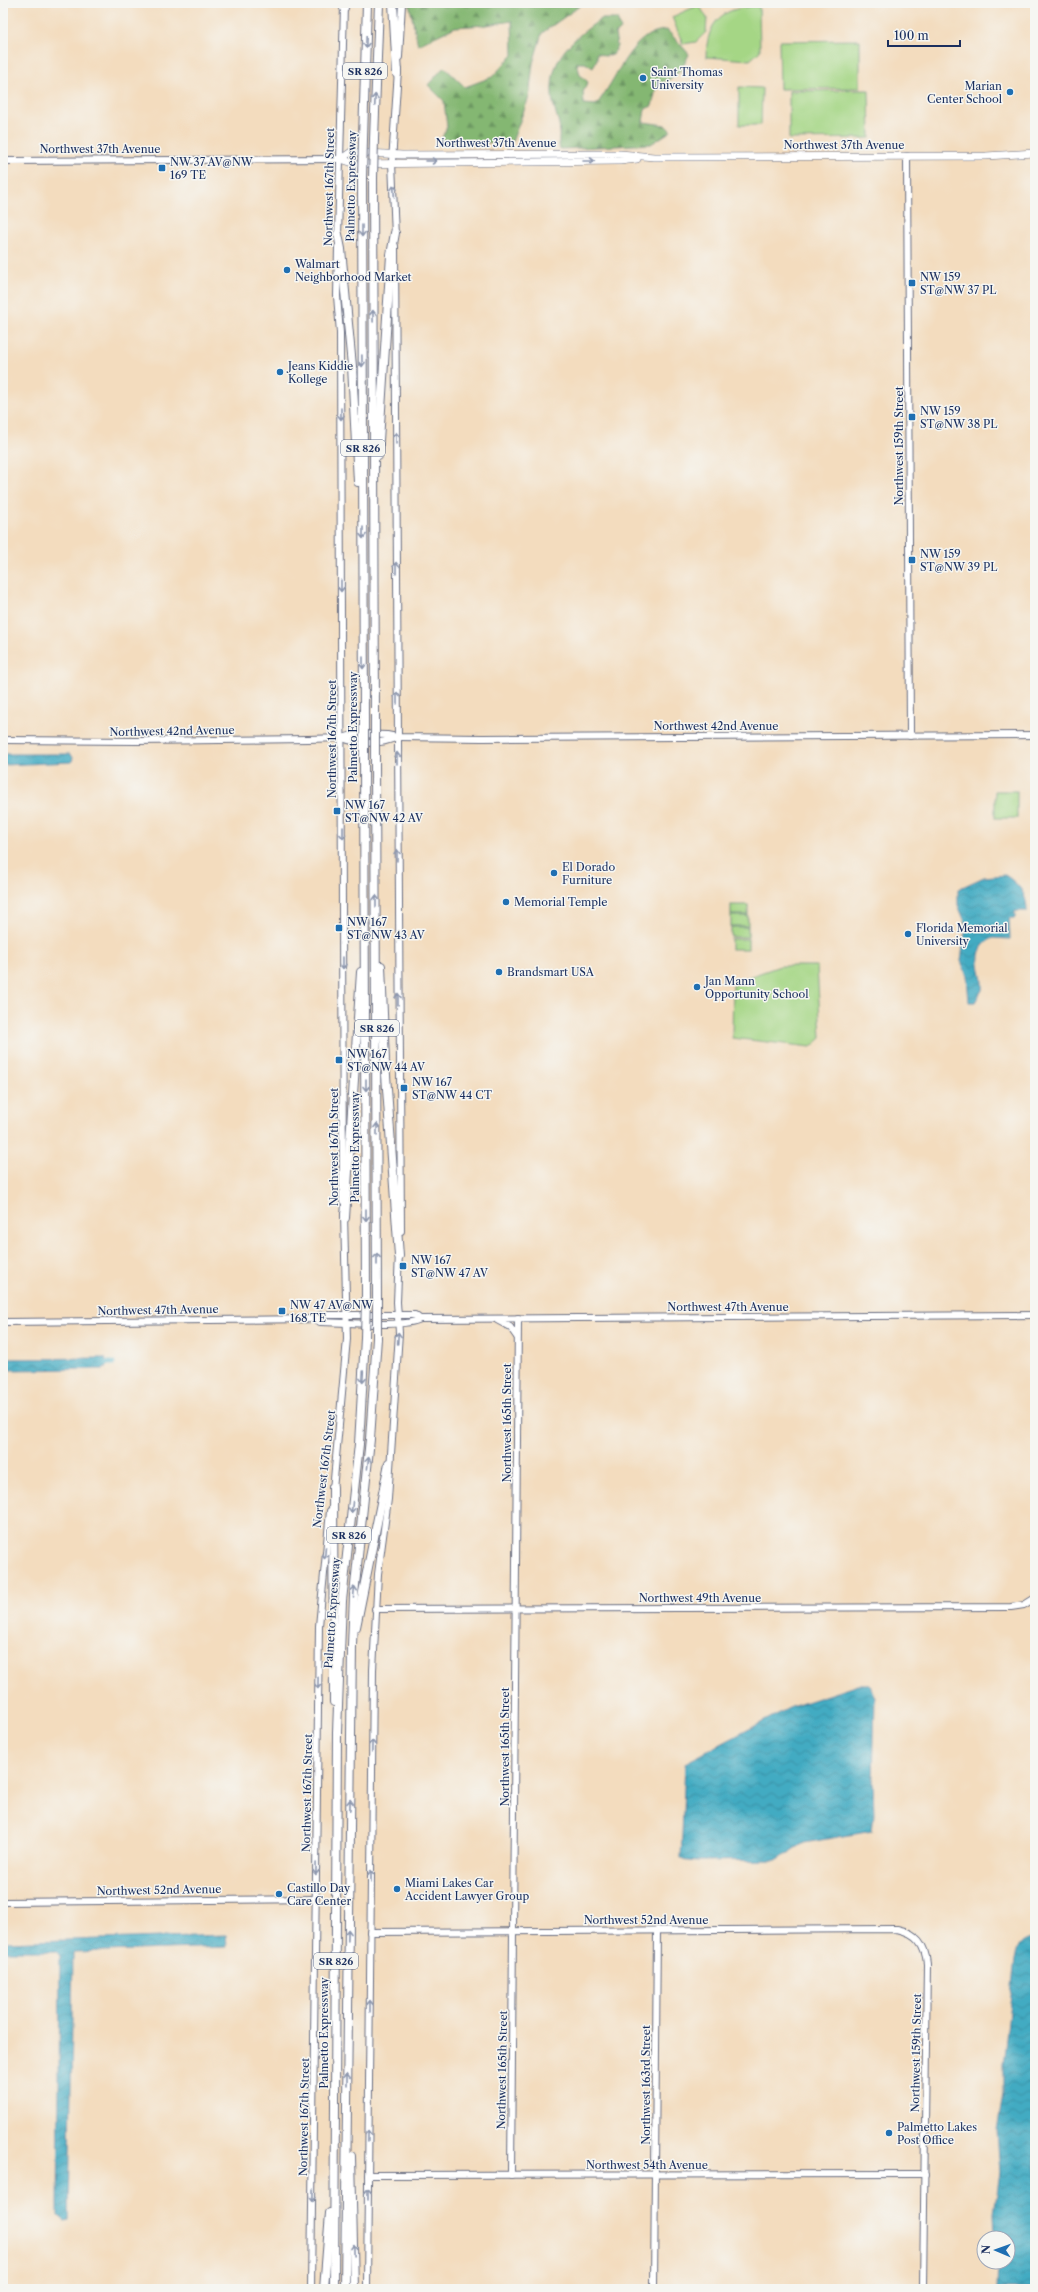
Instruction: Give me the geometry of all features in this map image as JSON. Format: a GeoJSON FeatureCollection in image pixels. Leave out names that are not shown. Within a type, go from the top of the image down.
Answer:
{"type":"FeatureCollection","features":[{"type":"Feature","properties":{"kind":"highway","name":"Palmetto Expressway"},"geometry":{"type":"LineString","coordinates":[[334,2289],[338,1732],[342,1601],[359,1444],[366,1298],[362,178],[367,3]]}},
{"type":"Feature","properties":{"kind":"highway","name":"Palmetto Expressway"},"geometry":{"type":"LineString","coordinates":[[345,2289],[352,1645],[354,1595],[370,1439],[377,1338],[378,1298],[373,178],[378,3]]}},
{"type":"Feature","properties":{"kind":"highway"},"geometry":{"type":"LineString","coordinates":[[393,3],[397,74]]}},
{"type":"Feature","properties":{"kind":"highway"},"geometry":{"type":"LineString","coordinates":[[374,481],[380,440],[391,255],[395,233]]}},
{"type":"Feature","properties":{"kind":"highway"},"geometry":{"type":"LineString","coordinates":[[338,234],[341,249],[352,366],[357,470],[363,516]]}},
{"type":"Feature","properties":{"kind":"highway"},"geometry":{"type":"LineString","coordinates":[[376,938],[382,972],[385,1061],[399,1256]]}},
{"type":"Feature","properties":{"kind":"highway"},"geometry":{"type":"LineString","coordinates":[[345,1218],[359,986],[365,948]]}},
{"type":"Feature","properties":{"kind":"highway"},"geometry":{"type":"LineString","coordinates":[[352,1645],[389,1464]]}},
{"type":"Feature","properties":{"kind":"highway"},"geometry":{"type":"LineString","coordinates":[[334,1487],[333,1697],[338,1732]]}},
{"type":"Feature","properties":{"kind":"highway"},"geometry":{"type":"LineString","coordinates":[[347,2118],[352,2164],[354,2289]]}},
{"type":"Feature","properties":{"kind":"highway"},"geometry":{"type":"LineString","coordinates":[[324,2289],[329,2215],[334,2190]]}},
{"type":"Feature","properties":{"kind":"main road","name":"Northwest 37th Avenue"},"geometry":{"type":"LineString","coordinates":[[654,157],[620,161],[392,162],[351,164],[341,159],[351,152],[392,154],[620,154],[654,157],[907,156],[1035,153]]}},
{"type":"Feature","properties":{"kind":"street"},"geometry":{"type":"LineString","coordinates":[[367,2289],[373,1670],[376,1610],[388,1498],[398,1323],[401,1212],[395,233],[392,154],[397,74],[402,32],[402,3]]}},
{"type":"Feature","properties":{"kind":"street","name":"Northwest 167th Street"},"geometry":{"type":"LineString","coordinates":[[311,2289],[319,1626],[325,1547],[334,1487],[341,1423],[347,1322],[343,1192],[340,341],[337,296],[341,159],[340,106],[344,5]]}},
{"type":"Feature","properties":{"kind":"street","name":"Northwest 159th Street"},"geometry":{"type":"LineString","coordinates":[[907,156],[910,736]]}},
{"type":"Feature","properties":{"kind":"street","name":"Northwest 37th Avenue"},"geometry":{"type":"LineString","coordinates":[[3,161],[341,159]]}},
{"type":"Feature","properties":{"kind":"street","name":"Northwest 42nd Avenue"},"geometry":{"type":"LineString","coordinates":[[3,740],[137,742],[342,738],[352,742],[388,742],[397,737],[1035,735]]}},
{"type":"Feature","properties":{"kind":"street","name":"Northwest 47th Avenue"},"geometry":{"type":"LineString","coordinates":[[314,1319],[320,1315],[346,1314],[415,1314],[420,1319]]}},
{"type":"Feature","properties":{"kind":"street","name":"Northwest 47th Avenue"},"geometry":{"type":"LineString","coordinates":[[3,1322],[314,1319],[320,1322],[415,1323],[420,1319],[1035,1315]]}},
{"type":"Feature","properties":{"kind":"street","name":"Northwest 165th Street"},"geometry":{"type":"LineString","coordinates":[[511,2175],[518,1318]]}},
{"type":"Feature","properties":{"kind":"street"},"geometry":{"type":"LineString","coordinates":[[492,1319],[510,1327],[518,1337]]}},
{"type":"Feature","properties":{"kind":"street","name":"Northwest 49th Avenue"},"geometry":{"type":"LineString","coordinates":[[376,1610],[886,1608],[1024,1605],[1035,1598]]}},
{"type":"Feature","properties":{"kind":"street","name":"Northwest 52nd Avenue"},"geometry":{"type":"LineString","coordinates":[[3,1902],[315,1899]]}},
{"type":"Feature","properties":{"kind":"street","name":"Northwest 52nd Avenue"},"geometry":{"type":"LineString","coordinates":[[370,1932],[897,1929],[913,1934],[919,1939]]}},
{"type":"Feature","properties":{"kind":"street","name":"Northwest 163rd Street"},"geometry":{"type":"LineString","coordinates":[[654,2289],[657,1930]]}},
{"type":"Feature","properties":{"kind":"street","name":"Northwest 159th Street"},"geometry":{"type":"LineString","coordinates":[[919,1939],[926,1953],[927,1964],[923,2289]]}},
{"type":"Feature","properties":{"kind":"street","name":"Northwest 54th Avenue"},"geometry":{"type":"LineString","coordinates":[[368,2175],[925,2174]]}},
{"type":"Feature","properties":{"kind":"green space"},"geometry":{"type":"Polygon","coordinates":[[[409,3],[584,3],[542,33],[533,63],[529,97],[512,142],[439,144],[447,127],[444,101],[428,85],[444,67],[465,87],[492,77],[513,55],[512,21],[486,25],[455,27],[418,45],[409,3]]]}},
{"type":"Feature","properties":{"kind":"green space"},"geometry":{"type":"Polygon","coordinates":[[[699,5],[707,18],[706,32],[696,42],[683,44],[672,17],[699,5]]]}},
{"type":"Feature","properties":{"kind":"green space"},"geometry":{"type":"Polygon","coordinates":[[[759,6],[760,51],[750,60],[706,57],[707,44],[710,34],[719,18],[736,9],[759,6]]]}},
{"type":"Feature","properties":{"kind":"green space"},"geometry":{"type":"Polygon","coordinates":[[[601,19],[617,19],[621,29],[615,34],[617,46],[613,55],[604,56],[597,53],[597,59],[593,68],[585,63],[577,63],[580,75],[588,82],[583,92],[584,104],[596,105],[626,59],[644,38],[654,32],[667,30],[689,54],[677,74],[657,85],[652,106],[645,109],[643,122],[665,125],[671,131],[651,144],[560,149],[560,130],[552,98],[552,81],[555,69],[565,50],[581,34],[601,19]]]}},
{"type":"Feature","properties":{"kind":"green space"},"geometry":{"type":"Polygon","coordinates":[[[860,40],[860,88],[780,89],[779,41],[860,40]]]}},
{"type":"Feature","properties":{"kind":"green space"},"geometry":{"type":"Polygon","coordinates":[[[739,87],[762,88],[761,125],[739,125],[739,87]]]}},
{"type":"Feature","properties":{"kind":"green space"},"geometry":{"type":"Polygon","coordinates":[[[869,90],[870,138],[789,139],[789,91],[869,90]]]}},
{"type":"Feature","properties":{"kind":"green space"},"geometry":{"type":"Polygon","coordinates":[[[995,791],[1017,791],[1017,818],[995,818],[995,791]]]}},
{"type":"Feature","properties":{"kind":"green space"},"geometry":{"type":"Polygon","coordinates":[[[731,905],[748,905],[748,915],[731,915],[731,905]]]}},
{"type":"Feature","properties":{"kind":"green space"},"geometry":{"type":"Polygon","coordinates":[[[731,916],[748,916],[748,926],[731,926],[731,916]]]}},
{"type":"Feature","properties":{"kind":"green space"},"geometry":{"type":"Polygon","coordinates":[[[731,927],[748,927],[748,937],[731,937],[731,927]]]}},
{"type":"Feature","properties":{"kind":"green space"},"geometry":{"type":"Polygon","coordinates":[[[731,939],[748,939],[748,949],[731,949],[731,939]]]}},
{"type":"Feature","properties":{"kind":"green space"},"geometry":{"type":"Polygon","coordinates":[[[780,966],[817,966],[821,1038],[811,1047],[732,1038],[733,985],[740,980],[780,966]]]}},
{"type":"Feature","properties":{"kind":"water"},"geometry":{"type":"Polygon","coordinates":[[[3,754],[70,754],[73,757],[72,762],[3,765],[3,754]]]}},
{"type":"Feature","properties":{"kind":"water"},"geometry":{"type":"Polygon","coordinates":[[[1005,875],[1021,890],[1026,899],[1027,911],[1015,911],[1015,918],[1009,918],[1010,939],[993,938],[985,943],[981,949],[979,962],[982,990],[975,1002],[969,1002],[967,976],[961,961],[966,924],[958,905],[958,889],[984,877],[1005,875]]]}},
{"type":"Feature","properties":{"kind":"water"},"geometry":{"type":"Polygon","coordinates":[[[105,1358],[108,1365],[103,1369],[3,1370],[3,1359],[105,1358]]]}},
{"type":"Feature","properties":{"kind":"water"},"geometry":{"type":"Polygon","coordinates":[[[858,1685],[870,1685],[875,1698],[873,1782],[874,1815],[872,1831],[804,1843],[778,1860],[698,1861],[681,1859],[685,1763],[791,1707],[858,1685]]]}},
{"type":"Feature","properties":{"kind":"water"},"geometry":{"type":"Polygon","coordinates":[[[226,1935],[227,1947],[73,1952],[69,2220],[64,2221],[58,2216],[60,1956],[56,1951],[3,1951],[3,1942],[226,1935]]]}},
{"type":"Feature","properties":{"kind":"water"},"geometry":{"type":"Polygon","coordinates":[[[1035,1938],[1035,2289],[997,2289],[998,2270],[1016,2270],[1016,2230],[995,2230],[994,2212],[1000,2173],[997,2130],[1003,2095],[1003,2065],[1015,1959],[1019,1947],[1026,1941],[1035,1938]]]}},
{"type":"Feature","properties":{"kind":"waterway"},"geometry":{"type":"LineString","coordinates":[[102,1363],[113,1363]]}},
{"type":"Feature","properties":{"kind":"place","name":"Saint Thomas University"},"geometry":{"type":"Point","coordinates":[643,78]}},
{"type":"Feature","properties":{"kind":"place","name":"Marian Center School"},"geometry":{"type":"Point","coordinates":[1010,92]}},
{"type":"Feature","properties":{"kind":"place","name":"NW 37 AV@NW 169 TE"},"geometry":{"type":"Point","coordinates":[162,168]}},
{"type":"Feature","properties":{"kind":"place","name":"Walmart Neighborhood Market"},"geometry":{"type":"Point","coordinates":[287,270]}},
{"type":"Feature","properties":{"kind":"place","name":"NW 159 ST@NW 37 PL"},"geometry":{"type":"Point","coordinates":[912,283]}},
{"type":"Feature","properties":{"kind":"place","name":"Jeans Kiddie Kollege"},"geometry":{"type":"Point","coordinates":[280,372]}},
{"type":"Feature","properties":{"kind":"place","name":"NW 159 ST@NW 38 PL"},"geometry":{"type":"Point","coordinates":[912,417]}},
{"type":"Feature","properties":{"kind":"place","name":"NW 159 ST@NW 39 PL"},"geometry":{"type":"Point","coordinates":[912,560]}},
{"type":"Feature","properties":{"kind":"place","name":"NW 167 ST@NW 42 AV"},"geometry":{"type":"Point","coordinates":[337,811]}},
{"type":"Feature","properties":{"kind":"place","name":"El Dorado Furniture"},"geometry":{"type":"Point","coordinates":[554,873]}},
{"type":"Feature","properties":{"kind":"place","name":"Memorial Temple"},"geometry":{"type":"Point","coordinates":[506,902]}},
{"type":"Feature","properties":{"kind":"place","name":"NW 167 ST@NW 43 AV"},"geometry":{"type":"Point","coordinates":[339,928]}},
{"type":"Feature","properties":{"kind":"place","name":"Florida Memorial University"},"geometry":{"type":"Point","coordinates":[908,934]}},
{"type":"Feature","properties":{"kind":"place","name":"Brandsmart USA"},"geometry":{"type":"Point","coordinates":[499,972]}},
{"type":"Feature","properties":{"kind":"place","name":"Jan Mann Opportunity School"},"geometry":{"type":"Point","coordinates":[697,987]}},
{"type":"Feature","properties":{"kind":"place","name":"NW 167 ST@NW 44 AV"},"geometry":{"type":"Point","coordinates":[339,1060]}},
{"type":"Feature","properties":{"kind":"place","name":"NW 167 ST@NW 44 CT"},"geometry":{"type":"Point","coordinates":[404,1088]}},
{"type":"Feature","properties":{"kind":"place","name":"NW 167 ST@NW 47 AV"},"geometry":{"type":"Point","coordinates":[403,1266]}},
{"type":"Feature","properties":{"kind":"place","name":"NW 47 AV@NW 168 TE"},"geometry":{"type":"Point","coordinates":[282,1311]}},
{"type":"Feature","properties":{"kind":"place","name":"Miami Lakes Car Accident Lawyer Group"},"geometry":{"type":"Point","coordinates":[397,1889]}},
{"type":"Feature","properties":{"kind":"place","name":"Castillo Day Care Center"},"geometry":{"type":"Point","coordinates":[279,1894]}},
{"type":"Feature","properties":{"kind":"place","name":"Palmetto Lakes Post Office"},"geometry":{"type":"Point","coordinates":[889,2133]}}]}
